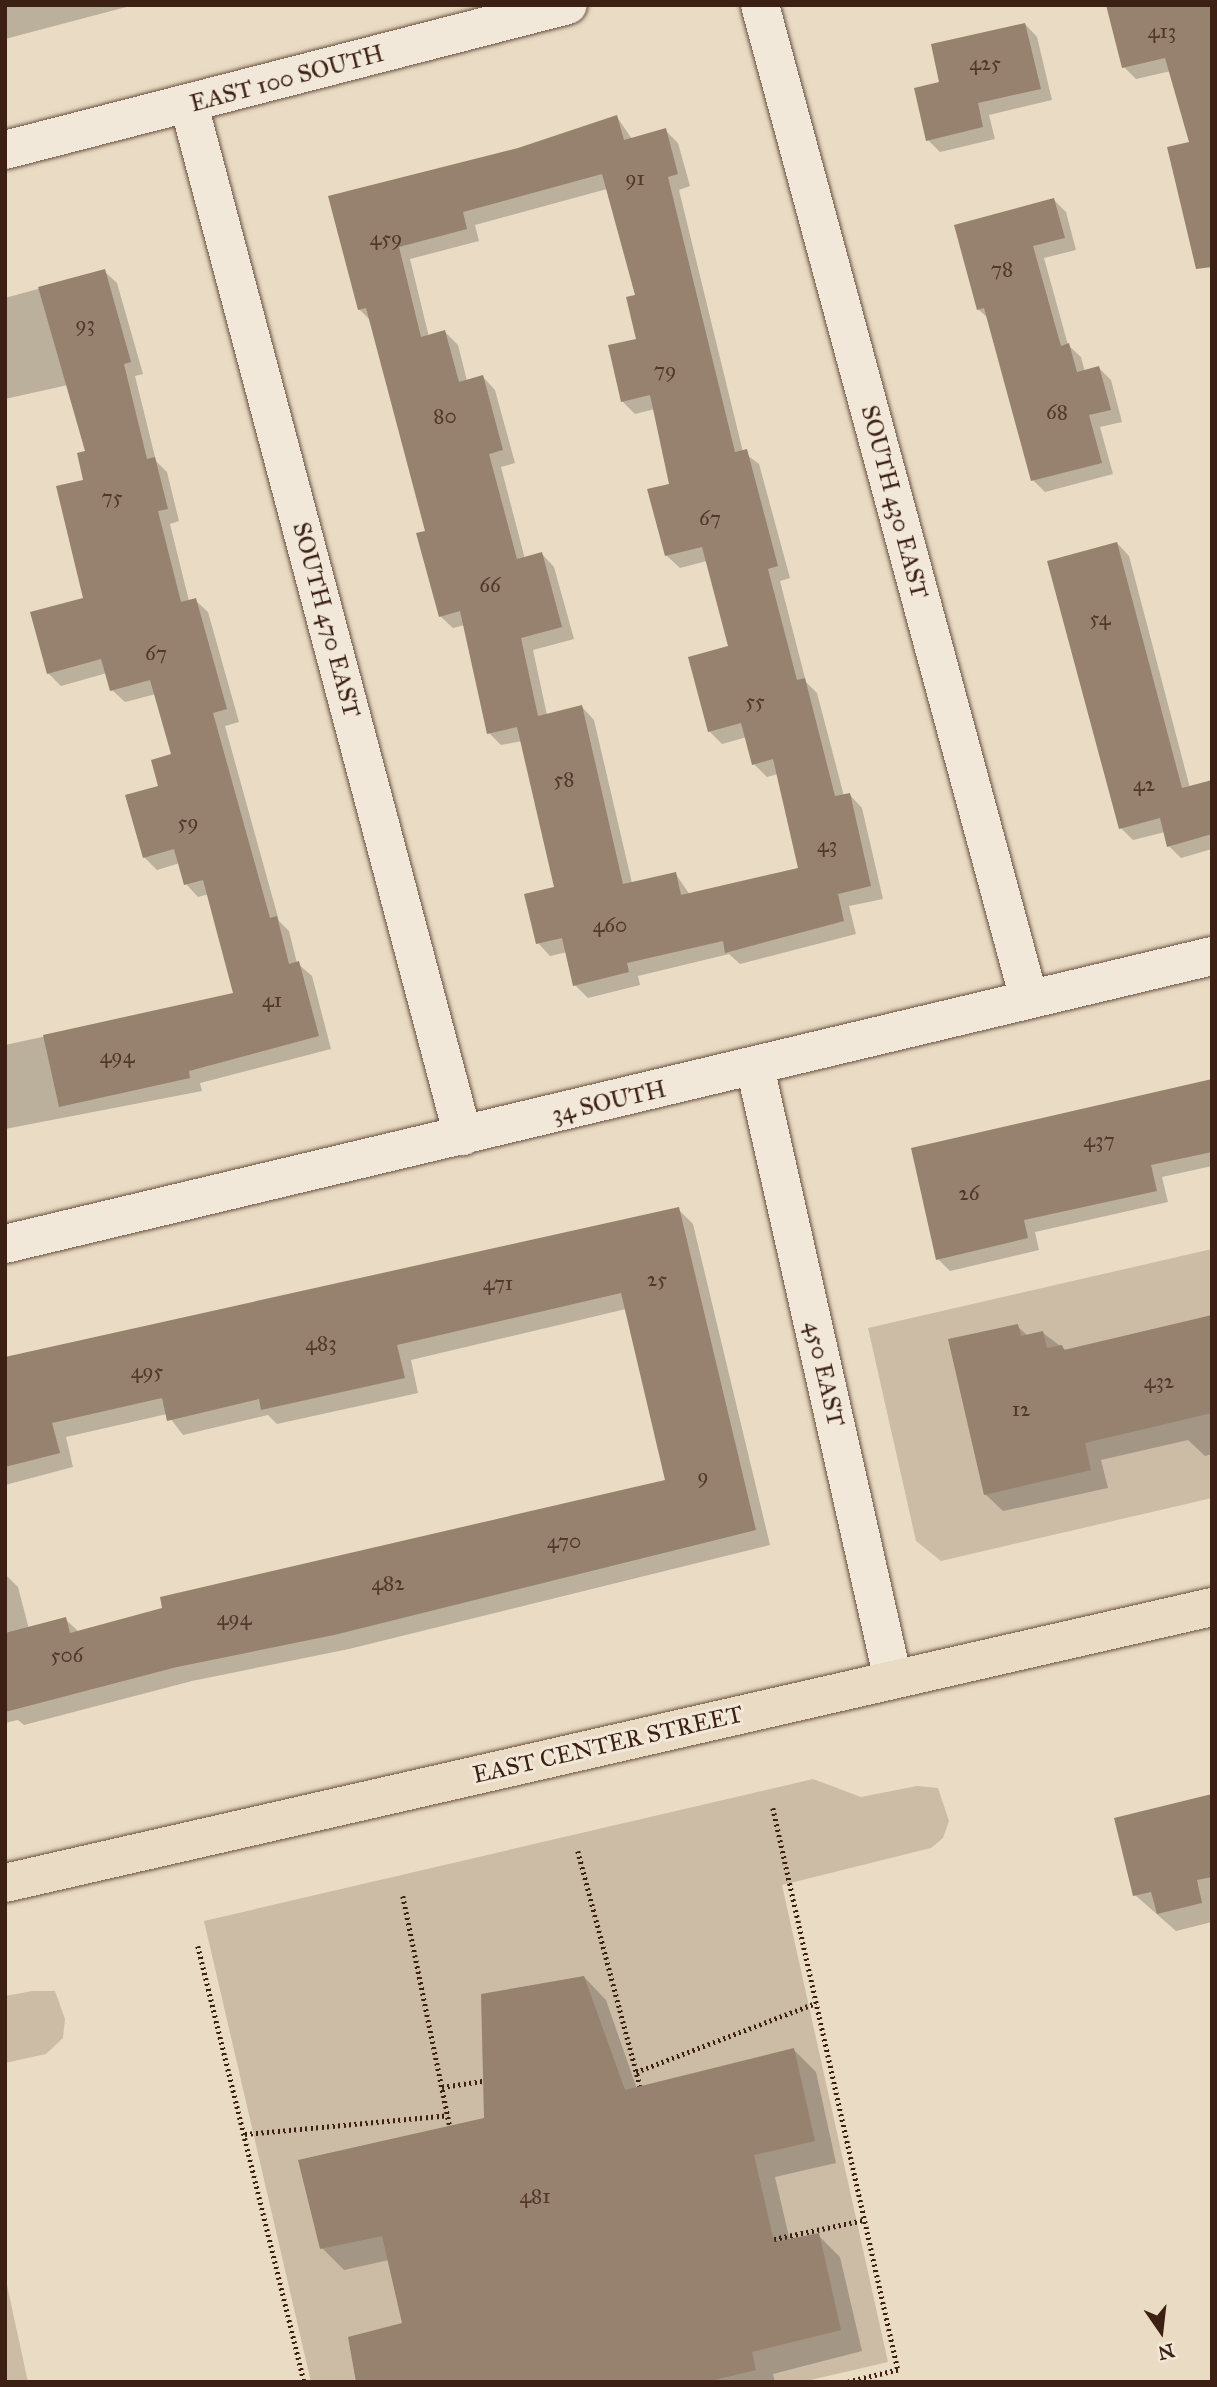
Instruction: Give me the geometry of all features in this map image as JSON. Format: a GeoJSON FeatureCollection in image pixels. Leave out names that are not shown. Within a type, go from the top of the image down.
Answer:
{"type":"FeatureCollection","features":[{"type":"Feature","properties":{"kind":"main road","name":"EAST CENTER STREET"},"geometry":{"type":"LineString","coordinates":[[5,1883],[1212,1607]]}},
{"type":"Feature","properties":{"kind":"street","name":"EAST 100 SOUTH"},"geometry":{"type":"LineString","coordinates":[[5,150],[568,5]]}},
{"type":"Feature","properties":{"kind":"street","name":"SOUTH 430 EAST"},"geometry":{"type":"LineString","coordinates":[[760,5],[1029,999]]}},
{"type":"Feature","properties":{"kind":"street","name":"SOUTH 470 EAST"},"geometry":{"type":"LineString","coordinates":[[189,104],[463,1136]]}},
{"type":"Feature","properties":{"kind":"street","name":"34 SOUTH"},"geometry":{"type":"LineString","coordinates":[[5,1244],[1212,956]]}},
{"type":"Feature","properties":{"kind":"street","name":"450 EAST"},"geometry":{"type":"LineString","coordinates":[[755,1067],[893,1680]]}},
{"type":"Feature","properties":{"kind":"path"},"geometry":{"type":"LineString","coordinates":[[773,1808],[898,2370],[848,2382]]}},
{"type":"Feature","properties":{"kind":"path"},"geometry":{"type":"LineString","coordinates":[[578,1852],[640,2087]]}},
{"type":"Feature","properties":{"kind":"path"},"geometry":{"type":"LineString","coordinates":[[403,1896],[450,2126]]}},
{"type":"Feature","properties":{"kind":"path"},"geometry":{"type":"LineString","coordinates":[[198,1946],[303,2382]]}},
{"type":"Feature","properties":{"kind":"path"},"geometry":{"type":"LineString","coordinates":[[636,2072],[816,2003]]}},
{"type":"Feature","properties":{"kind":"path"},"geometry":{"type":"LineString","coordinates":[[442,2087],[483,2081]]}},
{"type":"Feature","properties":{"kind":"path"},"geometry":{"type":"LineString","coordinates":[[245,2134],[448,2115]]}},
{"type":"Feature","properties":{"kind":"path"},"geometry":{"type":"LineString","coordinates":[[774,2239],[864,2220]]}},
{"type":"Feature","properties":{"kind":"shaded area"},"geometry":{"type":"Polygon","coordinates":[[[1212,1249],[1212,1498],[941,1561],[916,1541],[868,1328],[1212,1249]]]}},
{"type":"Feature","properties":{"kind":"shaded area"},"geometry":{"type":"Polygon","coordinates":[[[813,1779],[861,1797],[917,1786],[938,1788],[949,1821],[943,1838],[931,1848],[782,1885],[888,2362],[802,2382],[311,2382],[204,1921],[813,1779]]]}},
{"type":"Feature","properties":{"kind":"shaded area"},"geometry":{"type":"Polygon","coordinates":[[[32,1991],[55,1991],[65,2019],[63,2038],[46,2054],[5,2063],[5,1996],[32,1991]]]}},
{"type":"Feature","properties":{"kind":"shaded area"},"geometry":{"type":"Polygon","coordinates":[[[5,2276],[28,2382],[5,2382],[5,2276]]]}},
{"type":"Feature","properties":{"kind":"building"},"geometry":{"type":"Polygon","coordinates":[[[1106,5],[1212,5],[1212,267],[1196,269],[1167,147],[1189,142],[1165,58],[1122,68],[1106,5]]]}},
{"type":"Feature","properties":{"kind":"building"},"geometry":{"type":"Polygon","coordinates":[[[1025,23],[1041,89],[978,103],[983,127],[926,141],[914,88],[939,82],[931,44],[1025,23]]]}},
{"type":"Feature","properties":{"kind":"building"},"geometry":{"type":"Polygon","coordinates":[[[617,115],[624,140],[666,128],[678,174],[668,177],[735,452],[747,449],[778,566],[768,569],[797,680],[805,678],[835,796],[850,793],[871,886],[838,894],[844,921],[725,953],[723,941],[627,963],[629,972],[573,986],[562,938],[536,944],[524,894],[554,887],[517,727],[487,734],[460,611],[439,617],[416,533],[425,531],[366,308],[358,310],[328,196],[518,148],[617,115]],[[602,174],[463,212],[467,229],[399,247],[421,337],[445,330],[459,382],[483,375],[503,450],[489,454],[517,559],[542,552],[562,627],[521,638],[538,716],[582,705],[623,884],[676,872],[681,895],[798,868],[773,759],[752,765],[741,723],[708,732],[688,657],[728,646],[702,547],[665,556],[647,489],[669,484],[650,395],[621,402],[608,345],[636,339],[626,297],[635,295],[602,174]]]}},
{"type":"Feature","properties":{"kind":"building"},"geometry":{"type":"Polygon","coordinates":[[[1054,198],[1065,238],[1033,246],[1061,346],[1069,343],[1077,372],[1099,366],[1111,410],[1089,415],[1102,463],[1031,481],[984,308],[977,310],[954,225],[1054,198]]]}},
{"type":"Feature","properties":{"kind":"building"},"geometry":{"type":"Polygon","coordinates":[[[105,269],[131,362],[124,364],[147,459],[155,457],[168,509],[158,511],[181,602],[196,598],[227,709],[213,713],[270,918],[277,916],[289,964],[299,961],[319,1036],[189,1071],[190,1078],[59,1107],[43,1035],[233,993],[203,880],[184,885],[174,849],[143,858],[125,795],[158,786],[151,760],[171,754],[150,680],[110,691],[101,659],[47,674],[30,612],[83,598],[56,486],[83,480],[77,453],[85,451],[38,287],[105,269]]]}},
{"type":"Feature","properties":{"kind":"building"},"geometry":{"type":"Polygon","coordinates":[[[1117,542],[1182,788],[1212,780],[1212,834],[1167,847],[1160,818],[1119,829],[1047,561],[1117,542]]]}},
{"type":"Feature","properties":{"kind":"building"},"geometry":{"type":"Polygon","coordinates":[[[1212,1079],[1212,1152],[1151,1165],[1157,1191],[1024,1220],[1028,1238],[936,1260],[911,1148],[1212,1079]]]}},
{"type":"Feature","properties":{"kind":"building"},"geometry":{"type":"Polygon","coordinates":[[[679,1207],[756,1530],[334,1635],[177,1667],[5,1712],[5,1633],[66,1617],[70,1633],[162,1608],[160,1597],[665,1480],[621,1293],[397,1345],[405,1378],[261,1410],[259,1399],[167,1421],[162,1398],[52,1423],[60,1453],[5,1467],[5,1357],[679,1207]]]}},
{"type":"Feature","properties":{"kind":"building"},"geometry":{"type":"Polygon","coordinates":[[[1212,1315],[1212,1413],[1085,1443],[1091,1470],[984,1495],[948,1339],[1018,1324],[1021,1336],[1043,1331],[1047,1348],[1062,1345],[1064,1350],[1212,1315]]]}},
{"type":"Feature","properties":{"kind":"building"},"geometry":{"type":"Polygon","coordinates":[[[1212,1794],[1212,1877],[1197,1880],[1202,1903],[1157,1914],[1151,1892],[1133,1896],[1114,1818],[1212,1794]]]}},
{"type":"Feature","properties":{"kind":"building"},"geometry":{"type":"Polygon","coordinates":[[[584,1976],[625,2090],[794,2048],[815,2141],[754,2155],[774,2242],[819,2233],[841,2330],[752,2352],[756,2370],[706,2382],[356,2382],[348,2337],[402,2323],[382,2236],[320,2249],[298,2160],[484,2118],[481,1994],[584,1976]]]}}]}
